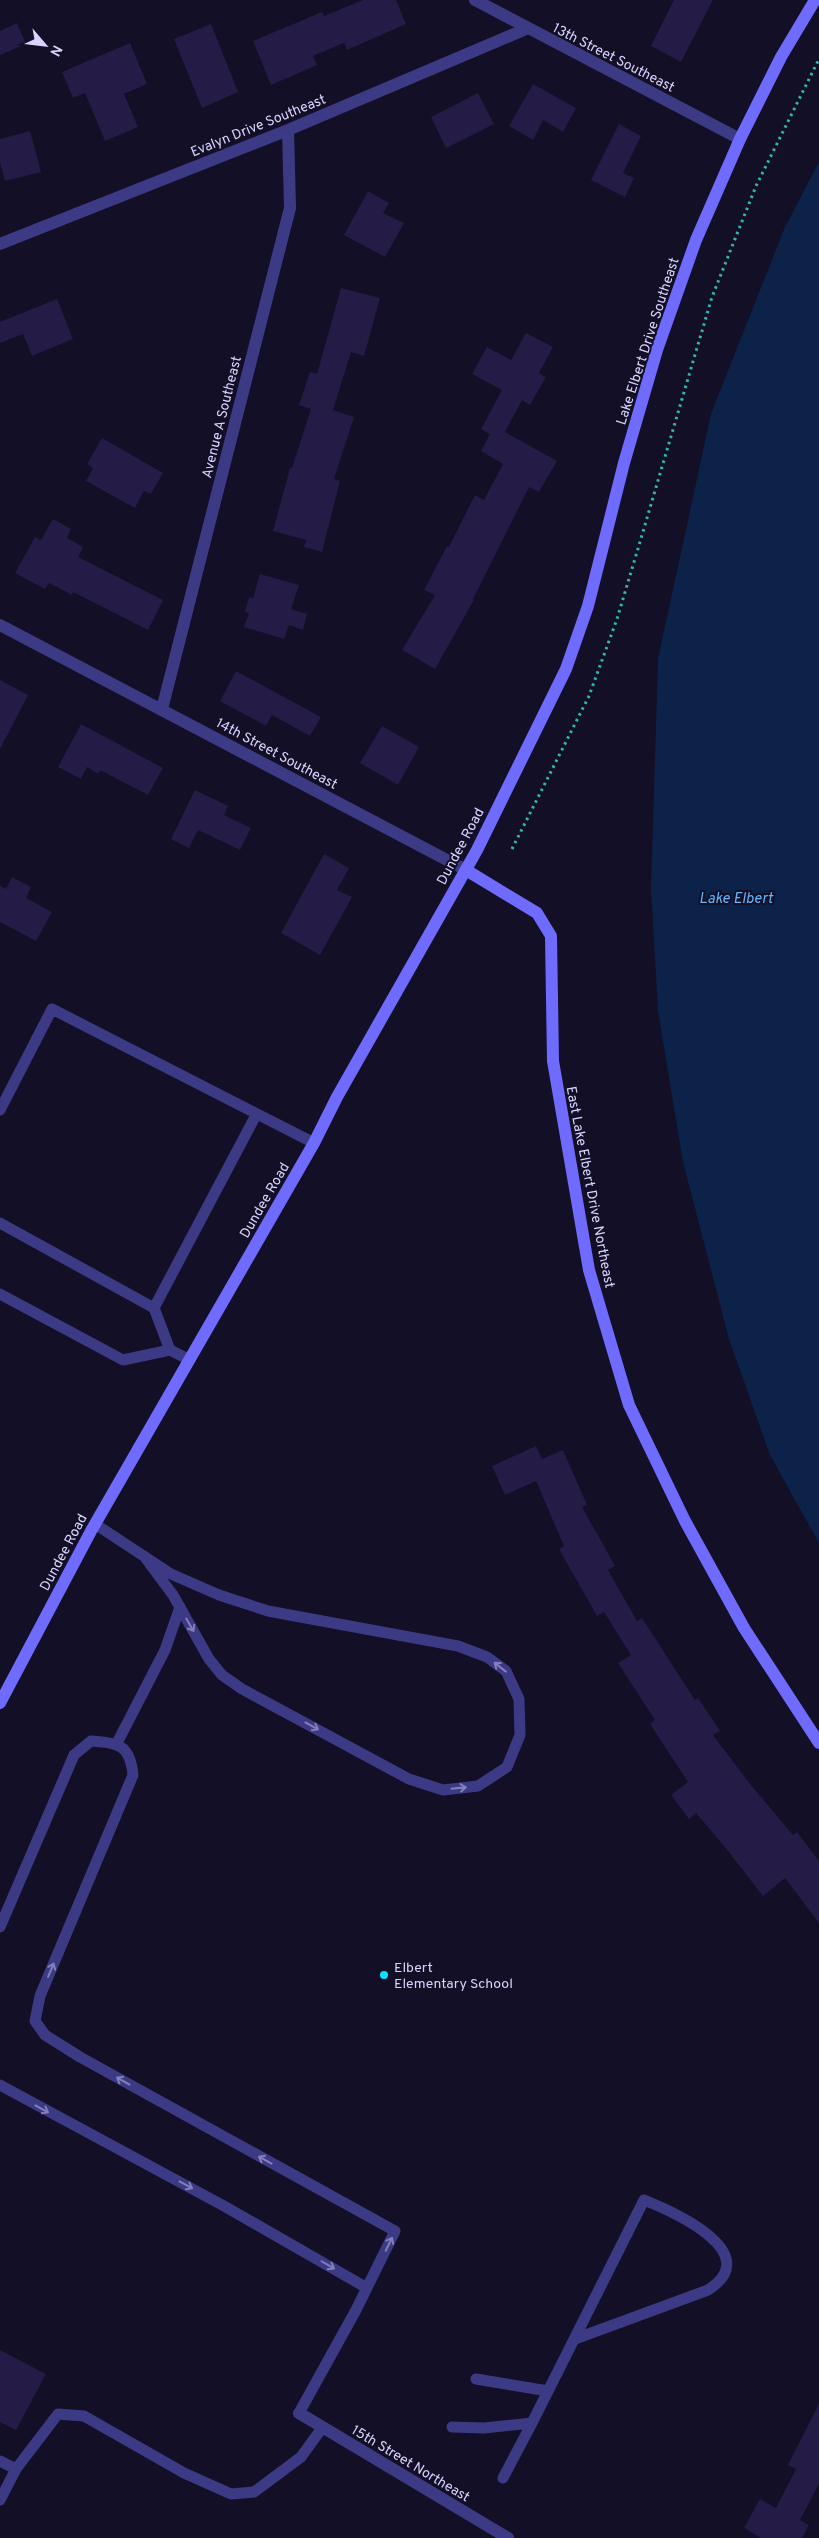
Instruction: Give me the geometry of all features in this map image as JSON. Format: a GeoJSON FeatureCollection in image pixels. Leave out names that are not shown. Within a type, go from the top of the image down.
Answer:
{"type":"FeatureCollection","features":[{"type":"Feature","properties":{"kind":"main road","name":"Lake Elbert Drive Southeast"},"geometry":{"type":"LineString","coordinates":[[547,708],[566,669],[588,606],[624,463],[657,350],[696,240],[740,139],[781,57],[815,0]]}},
{"type":"Feature","properties":{"kind":"main road","name":"Dundee Road"},"geometry":{"type":"LineString","coordinates":[[0,1703],[95,1524],[188,1359],[314,1143],[337,1097],[466,870],[547,708]]}},
{"type":"Feature","properties":{"kind":"main road","name":"14th Street Southeast"},"geometry":{"type":"LineString","coordinates":[[466,870],[538,912]]}},
{"type":"Feature","properties":{"kind":"main road","name":"East Lake Elbert Drive Northeast"},"geometry":{"type":"LineString","coordinates":[[538,912],[551,936],[553,1061],[589,1270],[629,1405],[685,1521],[744,1628],[819,1743]]}},
{"type":"Feature","properties":{"kind":"street","name":"13th Street Southeast"},"geometry":{"type":"LineString","coordinates":[[475,0],[526,29],[740,139]]}},
{"type":"Feature","properties":{"kind":"street","name":"Evalyn Drive Southeast"},"geometry":{"type":"LineString","coordinates":[[0,244],[288,130],[526,29]]}},
{"type":"Feature","properties":{"kind":"street","name":"Avenue A Southeast"},"geometry":{"type":"LineString","coordinates":[[162,709],[290,208],[288,130]]}},
{"type":"Feature","properties":{"kind":"street","name":"14th Street Southeast"},"geometry":{"type":"LineString","coordinates":[[0,625],[466,870]]}},
{"type":"Feature","properties":{"kind":"street","name":"15th Street Northeast"},"geometry":{"type":"LineString","coordinates":[[299,2413],[507,2538]]}},
{"type":"Feature","properties":{"kind":"lane"},"geometry":{"type":"LineString","coordinates":[[0,1110],[52,1009],[256,1116],[314,1143]]}},
{"type":"Feature","properties":{"kind":"lane"},"geometry":{"type":"LineString","coordinates":[[154,1308],[256,1116]]}},
{"type":"Feature","properties":{"kind":"lane"},"geometry":{"type":"LineString","coordinates":[[0,1223],[154,1308],[170,1350]]}},
{"type":"Feature","properties":{"kind":"lane"},"geometry":{"type":"LineString","coordinates":[[0,1294],[123,1360],[170,1350],[188,1359]]}},
{"type":"Feature","properties":{"kind":"lane"},"geometry":{"type":"LineString","coordinates":[[95,1524],[144,1556],[171,1574],[218,1594],[268,1611],[458,1646],[487,1657],[506,1672],[519,1700],[520,1735],[507,1767],[478,1786],[443,1790],[409,1779],[242,1689],[222,1675],[209,1659],[180,1607],[144,1556]]}},
{"type":"Feature","properties":{"kind":"lane"},"geometry":{"type":"LineString","coordinates":[[117,1743],[165,1650],[180,1607]]}},
{"type":"Feature","properties":{"kind":"lane"},"geometry":{"type":"LineString","coordinates":[[0,1927],[74,1755],[91,1741],[117,1743],[132,1758],[133,1775],[40,1996],[35,2021],[45,2035],[80,2057],[395,2231],[367,2288],[299,2413]]}},
{"type":"Feature","properties":{"kind":"lane"},"geometry":{"type":"LineString","coordinates":[[0,2085],[224,2206],[367,2288]]}},
{"type":"Feature","properties":{"kind":"lane"},"geometry":{"type":"LineString","coordinates":[[502,2478],[575,2339],[644,2200],[679,2214],[699,2227],[726,2256],[728,2267],[725,2275],[719,2283],[708,2290],[575,2339]]}},
{"type":"Feature","properties":{"kind":"lane"},"geometry":{"type":"LineString","coordinates":[[476,2379],[548,2391]]}},
{"type":"Feature","properties":{"kind":"lane"},"geometry":{"type":"LineString","coordinates":[[0,2500],[16,2469],[58,2414],[84,2416],[184,2473],[231,2494],[254,2492],[301,2457],[322,2428]]}},
{"type":"Feature","properties":{"kind":"lane"},"geometry":{"type":"LineString","coordinates":[[452,2427],[484,2428],[532,2423]]}},
{"type":"Feature","properties":{"kind":"lane"},"geometry":{"type":"LineString","coordinates":[[0,2461],[16,2469]]}},
{"type":"Feature","properties":{"kind":"path"},"geometry":{"type":"LineString","coordinates":[[512,849],[588,696],[620,609],[712,297],[756,186],[819,59]]}},
{"type":"Feature","properties":{"kind":"water","name":"Lake Elbert"},"geometry":{"type":"Polygon","coordinates":[[[819,162],[819,1543],[770,1455],[729,1339],[683,1162],[658,1011],[651,889],[658,659],[711,414],[785,227],[819,162]]]}},
{"type":"Feature","properties":{"kind":"building"},"geometry":{"type":"Polygon","coordinates":[[[363,0],[396,0],[406,24],[347,50],[344,43],[313,56],[317,65],[271,85],[253,41],[322,12],[324,16],[363,0]]]}},
{"type":"Feature","properties":{"kind":"building"},"geometry":{"type":"Polygon","coordinates":[[[674,0],[713,0],[681,62],[651,46],[674,0]]]}},
{"type":"Feature","properties":{"kind":"building"},"geometry":{"type":"Polygon","coordinates":[[[17,23],[26,44],[0,55],[0,31],[17,23]]]}},
{"type":"Feature","properties":{"kind":"building"},"geometry":{"type":"Polygon","coordinates":[[[211,24],[238,92],[202,108],[174,39],[211,24]]]}},
{"type":"Feature","properties":{"kind":"building"},"geometry":{"type":"Polygon","coordinates":[[[130,43],[147,84],[124,94],[138,127],[105,141],[85,93],[73,98],[62,72],[130,43]]]}},
{"type":"Feature","properties":{"kind":"building"},"geometry":{"type":"Polygon","coordinates":[[[533,84],[576,108],[563,132],[543,120],[533,140],[509,126],[533,84]]]}},
{"type":"Feature","properties":{"kind":"building"},"geometry":{"type":"Polygon","coordinates":[[[478,93],[494,124],[446,148],[431,117],[478,93]]]}},
{"type":"Feature","properties":{"kind":"building"},"geometry":{"type":"Polygon","coordinates":[[[619,124],[641,136],[623,173],[634,178],[625,197],[591,180],[619,124]]]}},
{"type":"Feature","properties":{"kind":"building"},"geometry":{"type":"Polygon","coordinates":[[[30,131],[41,172],[5,181],[0,163],[0,139],[30,131]]]}},
{"type":"Feature","properties":{"kind":"building"},"geometry":{"type":"Polygon","coordinates":[[[368,191],[389,203],[383,213],[404,223],[385,257],[344,235],[368,191]]]}},
{"type":"Feature","properties":{"kind":"building"},"geometry":{"type":"Polygon","coordinates":[[[341,288],[380,298],[364,356],[351,352],[333,410],[354,417],[334,479],[340,481],[322,552],[304,547],[306,540],[273,531],[290,468],[292,468],[311,409],[299,405],[310,372],[317,374],[341,288]]]}},
{"type":"Feature","properties":{"kind":"building"},"geometry":{"type":"Polygon","coordinates":[[[57,299],[73,339],[32,356],[23,334],[0,343],[0,322],[57,299]]]}},
{"type":"Feature","properties":{"kind":"building"},"geometry":{"type":"Polygon","coordinates":[[[526,333],[553,347],[539,373],[546,377],[530,405],[522,400],[505,432],[557,461],[539,492],[529,487],[474,600],[435,669],[402,650],[435,595],[424,590],[447,546],[449,547],[475,495],[484,500],[503,464],[481,451],[490,434],[481,429],[502,390],[472,374],[487,347],[511,360],[526,333]]]}},
{"type":"Feature","properties":{"kind":"building"},"geometry":{"type":"Polygon","coordinates":[[[102,438],[163,473],[151,494],[144,491],[135,508],[86,481],[93,468],[87,464],[102,438]]]}},
{"type":"Feature","properties":{"kind":"building"},"geometry":{"type":"Polygon","coordinates":[[[53,519],[71,529],[67,538],[83,547],[78,557],[163,600],[148,630],[73,592],[72,595],[49,583],[45,589],[15,573],[35,537],[41,540],[53,519]]]}},
{"type":"Feature","properties":{"kind":"building"},"geometry":{"type":"Polygon","coordinates":[[[260,574],[299,585],[291,609],[307,614],[303,630],[289,625],[284,639],[244,627],[249,613],[245,612],[249,597],[253,598],[260,574]]]}},
{"type":"Feature","properties":{"kind":"building"},"geometry":{"type":"Polygon","coordinates":[[[236,671],[321,717],[310,736],[272,715],[266,726],[220,701],[236,671]]]}},
{"type":"Feature","properties":{"kind":"building"},"geometry":{"type":"Polygon","coordinates":[[[0,680],[28,695],[0,749],[0,680]]]}},
{"type":"Feature","properties":{"kind":"building"},"geometry":{"type":"Polygon","coordinates":[[[81,724],[163,768],[148,795],[100,770],[98,774],[87,767],[81,779],[58,767],[81,724]]]}},
{"type":"Feature","properties":{"kind":"building"},"geometry":{"type":"Polygon","coordinates":[[[382,726],[419,747],[398,785],[360,763],[382,726]]]}},
{"type":"Feature","properties":{"kind":"building"},"geometry":{"type":"Polygon","coordinates":[[[195,790],[228,806],[224,815],[251,828],[240,850],[198,830],[189,848],[171,839],[195,790]]]}},
{"type":"Feature","properties":{"kind":"building"},"geometry":{"type":"Polygon","coordinates":[[[324,854],[349,868],[337,890],[352,897],[320,955],[281,933],[324,854]]]}},
{"type":"Feature","properties":{"kind":"building"},"geometry":{"type":"Polygon","coordinates":[[[12,877],[31,887],[26,898],[52,912],[36,941],[0,922],[0,886],[6,889],[12,877]]]}},
{"type":"Feature","properties":{"kind":"building"},"geometry":{"type":"Polygon","coordinates":[[[536,1446],[542,1459],[563,1450],[587,1505],[582,1507],[615,1566],[608,1570],[637,1621],[642,1618],[695,1700],[698,1698],[720,1731],[713,1735],[750,1784],[793,1835],[797,1832],[819,1861],[819,1923],[785,1878],[763,1896],[696,1813],[689,1819],[671,1795],[688,1782],[650,1724],[655,1720],[618,1663],[631,1655],[604,1612],[597,1616],[559,1549],[564,1546],[536,1481],[505,1495],[492,1466],[536,1446]]]}},
{"type":"Feature","properties":{"kind":"building"},"geometry":{"type":"Polygon","coordinates":[[[0,2350],[46,2374],[16,2430],[0,2422],[0,2350]]]}},
{"type":"Feature","properties":{"kind":"building"},"geometry":{"type":"Polygon","coordinates":[[[819,2404],[819,2484],[800,2520],[809,2525],[802,2538],[761,2538],[744,2528],[760,2499],[776,2508],[796,2469],[788,2465],[819,2404]]]}},
{"type":"Feature","properties":{"kind":"place","name":"Elbert Elementary School"},"geometry":{"type":"Point","coordinates":[384,1975]}}]}
